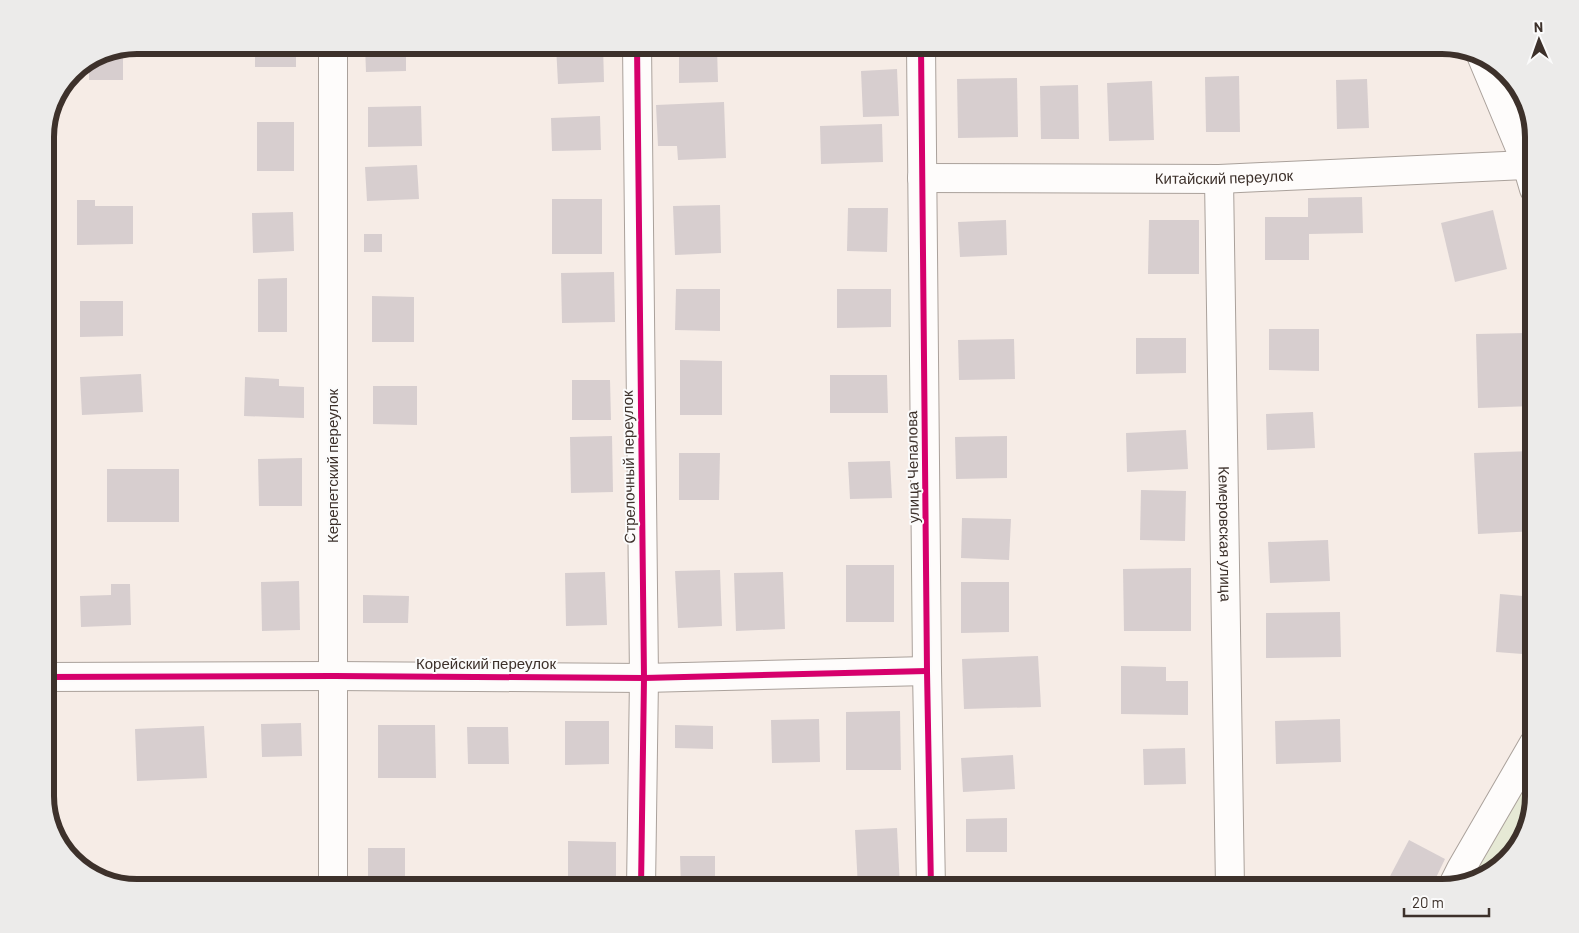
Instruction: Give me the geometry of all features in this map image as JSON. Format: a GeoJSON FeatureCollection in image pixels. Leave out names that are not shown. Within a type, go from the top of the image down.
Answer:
{"type":"FeatureCollection","features":[{"type":"Feature","properties":{"kind":"street","name":"Керепетский переулок"},"geometry":{"type":"LineString","coordinates":[[333,54],[334,879]]}},
{"type":"Feature","properties":{"kind":"street","name":"Стрелочный переулок"},"geometry":{"type":"LineString","coordinates":[[637,54],[644,678],[641,879]]}},
{"type":"Feature","properties":{"kind":"street","name":"улица Чепалова"},"geometry":{"type":"LineString","coordinates":[[921,54],[931,879]]}},
{"type":"Feature","properties":{"kind":"street"},"geometry":{"type":"LineString","coordinates":[[1485,66],[1525,165]]}},
{"type":"Feature","properties":{"kind":"street","name":"Китайский переулок"},"geometry":{"type":"LineString","coordinates":[[922,178],[1525,177]]}},
{"type":"Feature","properties":{"kind":"street","name":"Кемеровская улица"},"geometry":{"type":"LineString","coordinates":[[1218,179],[1230,879]]}},
{"type":"Feature","properties":{"kind":"street","name":"Корейский переулок"},"geometry":{"type":"LineString","coordinates":[[54,677],[644,678],[927,671]]}},
{"type":"Feature","properties":{"kind":"street"},"geometry":{"type":"LineString","coordinates":[[1456,878],[1525,759]]}},
{"type":"Feature","properties":{"kind":"shaded area"},"geometry":{"type":"Polygon","coordinates":[[[1507,84],[1517,100],[1524,124],[1507,84]]]}},
{"type":"Feature","properties":{"kind":"green space"},"geometry":{"type":"Polygon","coordinates":[[[1525,782],[1525,807],[1514,838],[1501,855],[1475,872],[1525,782]]]}},
{"type":"Feature","properties":{"kind":"building"},"geometry":{"type":"Polygon","coordinates":[[[255,54],[296,54],[296,67],[255,67],[255,54]]]}},
{"type":"Feature","properties":{"kind":"building"},"geometry":{"type":"Polygon","coordinates":[[[365,54],[406,54],[406,71],[366,72],[365,54]]]}},
{"type":"Feature","properties":{"kind":"building"},"geometry":{"type":"Polygon","coordinates":[[[556,54],[603,54],[604,82],[558,84],[556,54]]]}},
{"type":"Feature","properties":{"kind":"building"},"geometry":{"type":"Polygon","coordinates":[[[679,54],[717,54],[718,82],[679,83],[679,54]]]}},
{"type":"Feature","properties":{"kind":"building"},"geometry":{"type":"Polygon","coordinates":[[[123,55],[123,80],[89,80],[90,68],[105,60],[123,55]]]}},
{"type":"Feature","properties":{"kind":"building"},"geometry":{"type":"Polygon","coordinates":[[[897,69],[899,116],[863,117],[861,71],[897,69]]]}},
{"type":"Feature","properties":{"kind":"building"},"geometry":{"type":"Polygon","coordinates":[[[1239,76],[1240,132],[1206,132],[1205,77],[1239,76]]]}},
{"type":"Feature","properties":{"kind":"building"},"geometry":{"type":"Polygon","coordinates":[[[1017,78],[1018,137],[958,138],[957,79],[1017,78]]]}},
{"type":"Feature","properties":{"kind":"building"},"geometry":{"type":"Polygon","coordinates":[[[1367,79],[1369,128],[1337,129],[1336,80],[1367,79]]]}},
{"type":"Feature","properties":{"kind":"building"},"geometry":{"type":"Polygon","coordinates":[[[1152,81],[1154,140],[1109,141],[1107,83],[1152,81]]]}},
{"type":"Feature","properties":{"kind":"building"},"geometry":{"type":"Polygon","coordinates":[[[1078,85],[1079,139],[1041,139],[1040,86],[1078,85]]]}},
{"type":"Feature","properties":{"kind":"building"},"geometry":{"type":"Polygon","coordinates":[[[724,102],[726,158],[678,160],[677,146],[658,146],[656,105],[724,102]]]}},
{"type":"Feature","properties":{"kind":"building"},"geometry":{"type":"Polygon","coordinates":[[[421,106],[422,146],[368,147],[368,107],[421,106]]]}},
{"type":"Feature","properties":{"kind":"building"},"geometry":{"type":"Polygon","coordinates":[[[600,116],[601,150],[552,151],[551,118],[600,116]]]}},
{"type":"Feature","properties":{"kind":"building"},"geometry":{"type":"Polygon","coordinates":[[[257,122],[294,122],[294,171],[257,171],[257,122]]]}},
{"type":"Feature","properties":{"kind":"building"},"geometry":{"type":"Polygon","coordinates":[[[882,124],[883,162],[821,164],[820,126],[882,124]]]}},
{"type":"Feature","properties":{"kind":"building"},"geometry":{"type":"Polygon","coordinates":[[[417,165],[419,199],[367,201],[365,167],[417,165]]]}},
{"type":"Feature","properties":{"kind":"building"},"geometry":{"type":"Polygon","coordinates":[[[1362,197],[1363,233],[1309,234],[1309,260],[1265,260],[1265,217],[1308,217],[1308,198],[1362,197]]]}},
{"type":"Feature","properties":{"kind":"building"},"geometry":{"type":"Polygon","coordinates":[[[552,199],[602,199],[602,254],[552,254],[552,199]]]}},
{"type":"Feature","properties":{"kind":"building"},"geometry":{"type":"Polygon","coordinates":[[[77,200],[95,200],[95,206],[133,206],[133,244],[77,245],[77,200]]]}},
{"type":"Feature","properties":{"kind":"building"},"geometry":{"type":"Polygon","coordinates":[[[720,205],[721,253],[675,255],[673,206],[720,205]]]}},
{"type":"Feature","properties":{"kind":"building"},"geometry":{"type":"Polygon","coordinates":[[[848,208],[888,208],[887,252],[847,251],[848,208]]]}},
{"type":"Feature","properties":{"kind":"building"},"geometry":{"type":"Polygon","coordinates":[[[1493,210],[1507,269],[1455,282],[1441,223],[1493,210]]]}},
{"type":"Feature","properties":{"kind":"building"},"geometry":{"type":"Polygon","coordinates":[[[293,212],[294,251],[253,253],[252,213],[293,212]]]}},
{"type":"Feature","properties":{"kind":"building"},"geometry":{"type":"Polygon","coordinates":[[[1006,220],[1007,255],[960,257],[958,222],[1006,220]]]}},
{"type":"Feature","properties":{"kind":"building"},"geometry":{"type":"Polygon","coordinates":[[[1149,220],[1199,220],[1199,274],[1148,274],[1149,220]]]}},
{"type":"Feature","properties":{"kind":"building"},"geometry":{"type":"Polygon","coordinates":[[[364,234],[382,234],[382,252],[364,252],[364,234]]]}},
{"type":"Feature","properties":{"kind":"building"},"geometry":{"type":"Polygon","coordinates":[[[614,272],[615,322],[562,323],[561,273],[614,272]]]}},
{"type":"Feature","properties":{"kind":"building"},"geometry":{"type":"Polygon","coordinates":[[[287,278],[287,332],[258,332],[258,279],[287,278]]]}},
{"type":"Feature","properties":{"kind":"building"},"geometry":{"type":"Polygon","coordinates":[[[676,289],[720,289],[720,331],[675,330],[676,289]]]}},
{"type":"Feature","properties":{"kind":"building"},"geometry":{"type":"Polygon","coordinates":[[[837,289],[891,289],[891,327],[837,328],[837,289]]]}},
{"type":"Feature","properties":{"kind":"building"},"geometry":{"type":"Polygon","coordinates":[[[372,296],[414,297],[414,342],[372,342],[372,296]]]}},
{"type":"Feature","properties":{"kind":"building"},"geometry":{"type":"Polygon","coordinates":[[[80,301],[123,301],[123,336],[80,337],[80,301]]]}},
{"type":"Feature","properties":{"kind":"building"},"geometry":{"type":"Polygon","coordinates":[[[1269,329],[1319,329],[1319,371],[1269,370],[1269,329]]]}},
{"type":"Feature","properties":{"kind":"building"},"geometry":{"type":"Polygon","coordinates":[[[1525,333],[1525,406],[1478,408],[1476,334],[1525,333]]]}},
{"type":"Feature","properties":{"kind":"building"},"geometry":{"type":"Polygon","coordinates":[[[1136,338],[1186,338],[1186,373],[1136,374],[1136,338]]]}},
{"type":"Feature","properties":{"kind":"building"},"geometry":{"type":"Polygon","coordinates":[[[1014,339],[1015,379],[959,380],[958,340],[1014,339]]]}},
{"type":"Feature","properties":{"kind":"building"},"geometry":{"type":"Polygon","coordinates":[[[680,360],[722,361],[722,415],[680,415],[680,360]]]}},
{"type":"Feature","properties":{"kind":"building"},"geometry":{"type":"Polygon","coordinates":[[[141,374],[143,412],[82,415],[80,377],[141,374]]]}},
{"type":"Feature","properties":{"kind":"building"},"geometry":{"type":"Polygon","coordinates":[[[830,375],[887,375],[888,413],[830,413],[830,375]]]}},
{"type":"Feature","properties":{"kind":"building"},"geometry":{"type":"Polygon","coordinates":[[[245,377],[279,379],[279,386],[304,387],[304,418],[244,416],[245,377]]]}},
{"type":"Feature","properties":{"kind":"building"},"geometry":{"type":"Polygon","coordinates":[[[572,380],[610,380],[611,420],[572,420],[572,380]]]}},
{"type":"Feature","properties":{"kind":"building"},"geometry":{"type":"Polygon","coordinates":[[[373,386],[417,386],[417,425],[373,424],[373,386]]]}},
{"type":"Feature","properties":{"kind":"building"},"geometry":{"type":"Polygon","coordinates":[[[1313,412],[1315,448],[1267,450],[1266,414],[1313,412]]]}},
{"type":"Feature","properties":{"kind":"building"},"geometry":{"type":"Polygon","coordinates":[[[1186,430],[1188,469],[1127,472],[1126,433],[1186,430]]]}},
{"type":"Feature","properties":{"kind":"building"},"geometry":{"type":"Polygon","coordinates":[[[612,436],[613,492],[571,493],[570,437],[612,436]]]}},
{"type":"Feature","properties":{"kind":"building"},"geometry":{"type":"Polygon","coordinates":[[[1007,436],[1007,478],[956,479],[955,437],[1007,436]]]}},
{"type":"Feature","properties":{"kind":"building"},"geometry":{"type":"Polygon","coordinates":[[[1525,451],[1525,531],[1478,534],[1474,453],[1525,451]]]}},
{"type":"Feature","properties":{"kind":"building"},"geometry":{"type":"Polygon","coordinates":[[[679,453],[720,453],[719,500],[679,500],[679,453]]]}},
{"type":"Feature","properties":{"kind":"building"},"geometry":{"type":"Polygon","coordinates":[[[302,458],[302,506],[259,506],[258,459],[302,458]]]}},
{"type":"Feature","properties":{"kind":"building"},"geometry":{"type":"Polygon","coordinates":[[[890,461],[892,498],[850,499],[848,462],[890,461]]]}},
{"type":"Feature","properties":{"kind":"building"},"geometry":{"type":"Polygon","coordinates":[[[107,469],[179,469],[179,522],[107,522],[107,469]]]}},
{"type":"Feature","properties":{"kind":"building"},"geometry":{"type":"Polygon","coordinates":[[[1141,490],[1186,491],[1185,541],[1140,540],[1141,490]]]}},
{"type":"Feature","properties":{"kind":"building"},"geometry":{"type":"Polygon","coordinates":[[[962,518],[1011,519],[1009,560],[961,558],[962,518]]]}},
{"type":"Feature","properties":{"kind":"building"},"geometry":{"type":"Polygon","coordinates":[[[1328,540],[1330,581],[1270,583],[1268,542],[1328,540]]]}},
{"type":"Feature","properties":{"kind":"building"},"geometry":{"type":"Polygon","coordinates":[[[846,565],[894,565],[894,622],[846,622],[846,565]]]}},
{"type":"Feature","properties":{"kind":"building"},"geometry":{"type":"Polygon","coordinates":[[[1191,568],[1191,631],[1124,631],[1123,569],[1191,568]]]}},
{"type":"Feature","properties":{"kind":"building"},"geometry":{"type":"Polygon","coordinates":[[[720,570],[722,626],[678,628],[675,571],[720,570]]]}},
{"type":"Feature","properties":{"kind":"building"},"geometry":{"type":"Polygon","coordinates":[[[605,572],[607,625],[566,626],[565,573],[605,572]]]}},
{"type":"Feature","properties":{"kind":"building"},"geometry":{"type":"Polygon","coordinates":[[[783,572],[785,629],[736,631],[734,573],[783,572]]]}},
{"type":"Feature","properties":{"kind":"building"},"geometry":{"type":"Polygon","coordinates":[[[299,581],[300,630],[262,631],[261,582],[299,581]]]}},
{"type":"Feature","properties":{"kind":"building"},"geometry":{"type":"Polygon","coordinates":[[[961,582],[1009,582],[1009,632],[961,633],[961,582]]]}},
{"type":"Feature","properties":{"kind":"building"},"geometry":{"type":"Polygon","coordinates":[[[111,584],[130,584],[131,625],[81,627],[80,596],[111,595],[111,584]]]}},
{"type":"Feature","properties":{"kind":"building"},"geometry":{"type":"Polygon","coordinates":[[[1500,594],[1525,596],[1525,654],[1496,652],[1500,594]]]}},
{"type":"Feature","properties":{"kind":"building"},"geometry":{"type":"Polygon","coordinates":[[[363,595],[409,596],[408,623],[363,623],[363,595]]]}},
{"type":"Feature","properties":{"kind":"building"},"geometry":{"type":"Polygon","coordinates":[[[1340,612],[1341,657],[1266,658],[1266,613],[1340,612]]]}},
{"type":"Feature","properties":{"kind":"building"},"geometry":{"type":"Polygon","coordinates":[[[1038,656],[1041,707],[964,709],[962,659],[1038,656]]]}},
{"type":"Feature","properties":{"kind":"building"},"geometry":{"type":"Polygon","coordinates":[[[1121,666],[1166,667],[1166,681],[1188,681],[1188,715],[1121,714],[1121,666]]]}},
{"type":"Feature","properties":{"kind":"building"},"geometry":{"type":"Polygon","coordinates":[[[900,711],[901,770],[846,770],[846,712],[900,711]]]}},
{"type":"Feature","properties":{"kind":"building"},"geometry":{"type":"Polygon","coordinates":[[[819,719],[820,762],[772,763],[771,720],[819,719]]]}},
{"type":"Feature","properties":{"kind":"building"},"geometry":{"type":"Polygon","coordinates":[[[1340,719],[1341,762],[1276,764],[1275,721],[1340,719]]]}},
{"type":"Feature","properties":{"kind":"building"},"geometry":{"type":"Polygon","coordinates":[[[565,721],[609,721],[609,764],[565,765],[565,721]]]}},
{"type":"Feature","properties":{"kind":"building"},"geometry":{"type":"Polygon","coordinates":[[[301,723],[302,756],[262,757],[261,724],[301,723]]]}},
{"type":"Feature","properties":{"kind":"building"},"geometry":{"type":"Polygon","coordinates":[[[378,725],[435,725],[436,778],[378,778],[378,725]]]}},
{"type":"Feature","properties":{"kind":"building"},"geometry":{"type":"Polygon","coordinates":[[[675,725],[713,726],[713,749],[675,748],[675,725]]]}},
{"type":"Feature","properties":{"kind":"building"},"geometry":{"type":"Polygon","coordinates":[[[204,726],[207,778],[137,781],[135,729],[204,726]]]}},
{"type":"Feature","properties":{"kind":"building"},"geometry":{"type":"Polygon","coordinates":[[[467,727],[508,727],[509,764],[468,764],[467,727]]]}},
{"type":"Feature","properties":{"kind":"building"},"geometry":{"type":"Polygon","coordinates":[[[1185,748],[1186,784],[1144,785],[1143,749],[1185,748]]]}},
{"type":"Feature","properties":{"kind":"building"},"geometry":{"type":"Polygon","coordinates":[[[1013,755],[1015,789],[963,792],[961,758],[1013,755]]]}},
{"type":"Feature","properties":{"kind":"building"},"geometry":{"type":"Polygon","coordinates":[[[1007,818],[1007,852],[966,852],[966,819],[1007,818]]]}},
{"type":"Feature","properties":{"kind":"building"},"geometry":{"type":"Polygon","coordinates":[[[897,828],[900,879],[858,879],[855,830],[897,828]]]}},
{"type":"Feature","properties":{"kind":"building"},"geometry":{"type":"Polygon","coordinates":[[[1409,840],[1445,859],[1435,879],[1389,879],[1409,840]]]}},
{"type":"Feature","properties":{"kind":"building"},"geometry":{"type":"Polygon","coordinates":[[[568,841],[616,842],[616,879],[568,879],[568,841]]]}},
{"type":"Feature","properties":{"kind":"building"},"geometry":{"type":"Polygon","coordinates":[[[368,848],[405,848],[405,879],[368,879],[368,848]]]}},
{"type":"Feature","properties":{"kind":"building"},"geometry":{"type":"Polygon","coordinates":[[[680,856],[715,856],[715,879],[681,879],[680,856]]]}},
{"type":"Feature","properties":{"kind":"cycle path"},"geometry":{"type":"LineString","coordinates":[[637,54],[644,678],[641,879]]}},
{"type":"Feature","properties":{"kind":"cycle path"},"geometry":{"type":"LineString","coordinates":[[921,54],[931,879]]}},
{"type":"Feature","properties":{"kind":"cycle path"},"geometry":{"type":"LineString","coordinates":[[54,677],[644,678],[927,671]]}}]}
